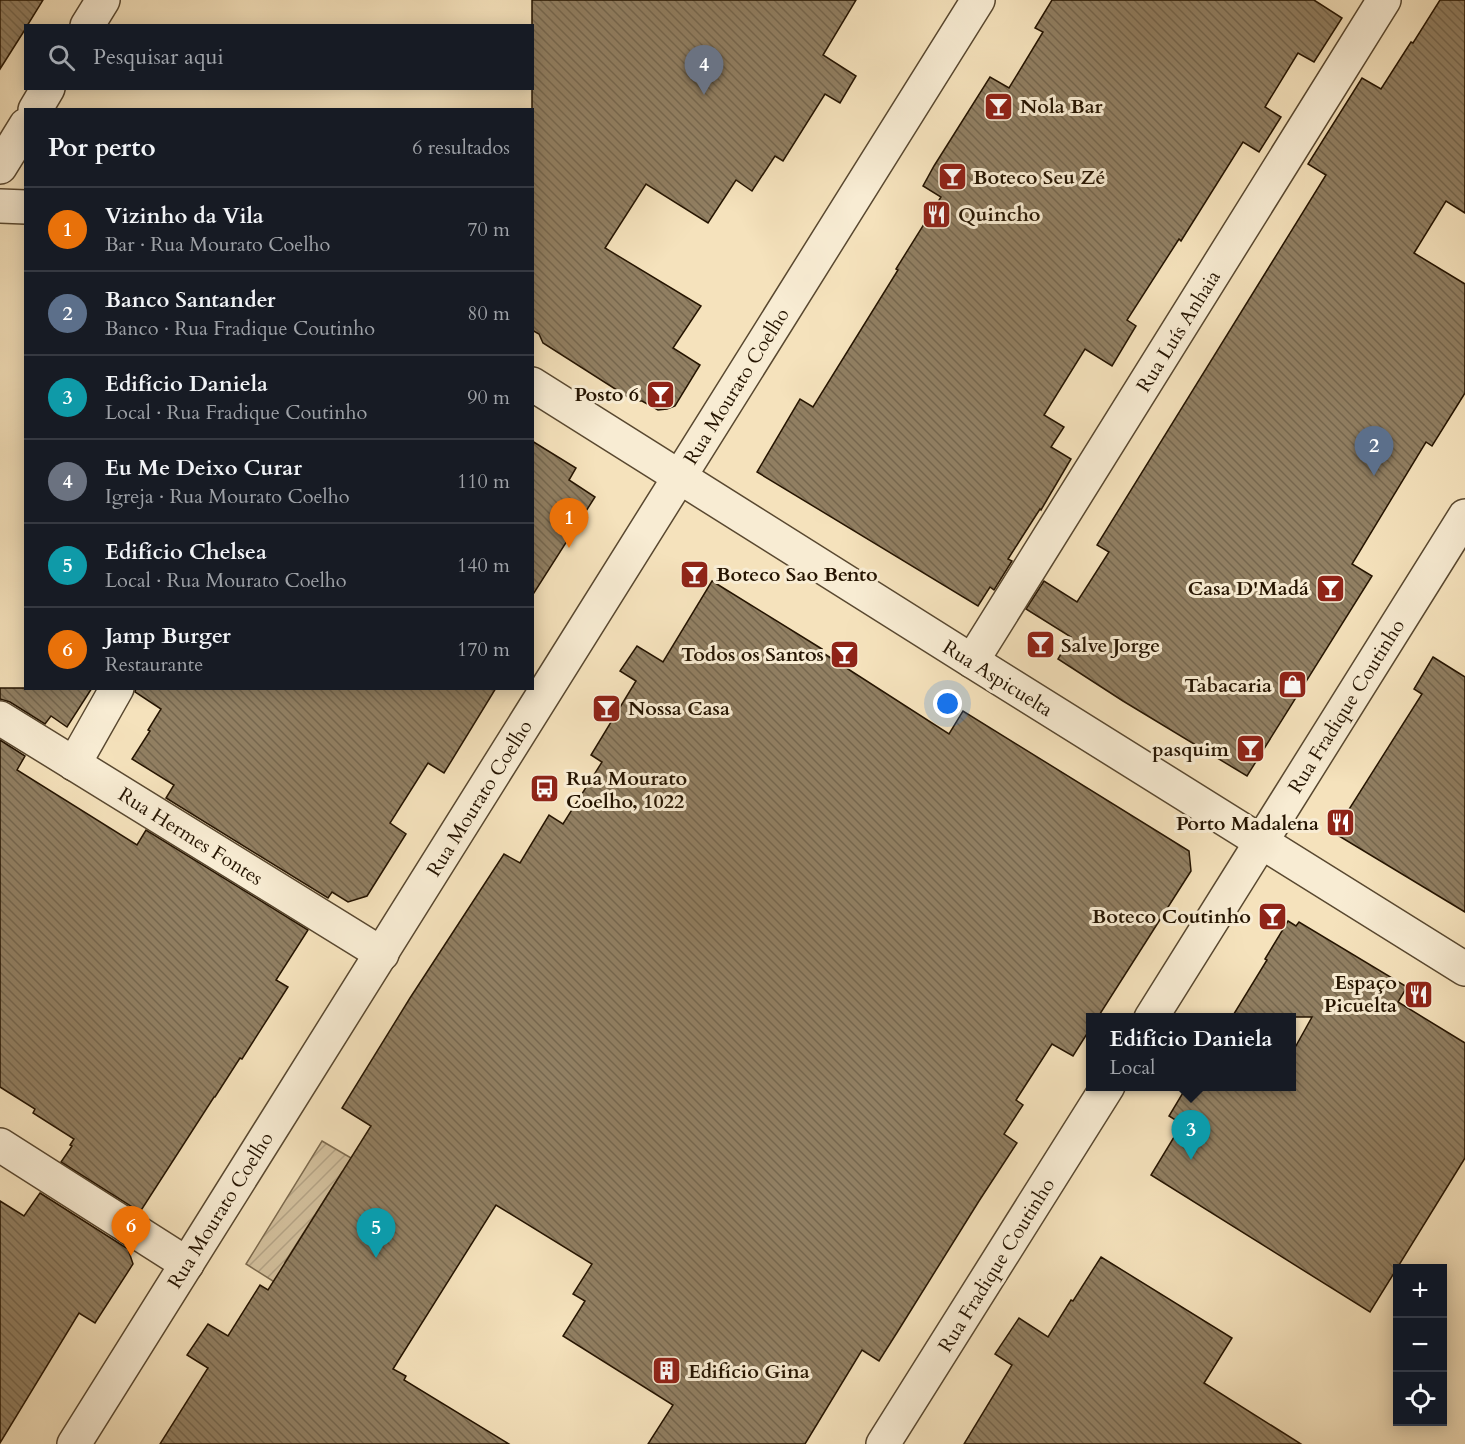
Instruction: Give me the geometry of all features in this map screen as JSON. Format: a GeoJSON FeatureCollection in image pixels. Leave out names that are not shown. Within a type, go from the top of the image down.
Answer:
{"type":"FeatureCollection","features":[{"type":"Feature","properties":{"kind":"street"},"geometry":{"type":"LineString","coordinates":[[88,24],[103,0]]}},
{"type":"Feature","properties":{"kind":"street","name":"Rua Mourato Coelho"},"geometry":{"type":"LineString","coordinates":[[74,1444],[978,0]]}},
{"type":"Feature","properties":{"kind":"street","name":"Rua Luís Anhaia"},"geometry":{"type":"LineString","coordinates":[[972,661],[1384,0]]}},
{"type":"Feature","properties":{"kind":"street"},"geometry":{"type":"LineString","coordinates":[[36,108],[47,90]]}},
{"type":"Feature","properties":{"kind":"street"},"geometry":{"type":"LineString","coordinates":[[0,167],[24,128]]}},
{"type":"Feature","properties":{"kind":"street"},"geometry":{"type":"LineString","coordinates":[[0,206],[24,207]]}},
{"type":"Feature","properties":{"kind":"street","name":"Rua Aspicuelta"},"geometry":{"type":"LineString","coordinates":[[534,385],[1465,969]]}},
{"type":"Feature","properties":{"kind":"street","name":"Rua Fradique Coutinho"},"geometry":{"type":"LineString","coordinates":[[1154,1013],[1465,516]]}},
{"type":"Feature","properties":{"kind":"street"},"geometry":{"type":"LineString","coordinates":[[74,764],[116,690]]}},
{"type":"Feature","properties":{"kind":"street","name":"Rua Hermes Fontes"},"geometry":{"type":"LineString","coordinates":[[0,718],[382,954]]}},
{"type":"Feature","properties":{"kind":"street","name":"Rua Fradique Coutinho"},"geometry":{"type":"LineString","coordinates":[[884,1444],[1105,1091]]}},
{"type":"Feature","properties":{"kind":"street"},"geometry":{"type":"LineString","coordinates":[[0,1145],[187,1264]]}},
{"type":"Feature","properties":{"kind":"shaded area"},"geometry":{"type":"Polygon","coordinates":[[[322,1141],[375,1172],[342,1172],[285,1262],[295,1295],[246,1264],[322,1141]]]}},
{"type":"Feature","properties":{"kind":"building"},"geometry":{"type":"Polygon","coordinates":[[[0,0],[43,0],[28,24],[24,24],[24,31],[0,69],[0,0]]]}},
{"type":"Feature","properties":{"kind":"building"},"geometry":{"type":"Polygon","coordinates":[[[532,0],[856,0],[823,55],[856,76],[840,103],[825,94],[783,161],[775,156],[752,191],[736,180],[708,223],[646,184],[605,248],[701,306],[673,348],[700,365],[675,406],[667,409],[658,410],[642,401],[634,401],[543,343],[539,334],[534,331],[534,108],[532,108],[532,90],[534,90],[534,24],[532,24],[532,0]]]}},
{"type":"Feature","properties":{"kind":"building"},"geometry":{"type":"Polygon","coordinates":[[[1052,0],[1314,0],[1342,18],[1314,62],[1298,53],[1265,107],[1281,117],[1259,152],[1243,142],[1181,241],[1179,239],[1127,320],[1136,326],[1112,366],[1085,349],[1044,415],[1064,427],[1051,447],[1071,459],[1041,510],[1008,559],[1012,561],[994,590],[990,587],[978,606],[757,472],[800,399],[813,407],[941,197],[923,186],[934,166],[990,77],[1009,88],[1043,32],[1035,28],[1052,0]]]}},
{"type":"Feature","properties":{"kind":"building"},"geometry":{"type":"Polygon","coordinates":[[[1440,0],[1465,0],[1465,213],[1446,201],[1414,253],[1465,284],[1465,393],[1432,446],[1426,442],[1352,564],[1372,576],[1247,776],[1058,659],[1071,637],[1026,609],[1044,581],[1077,602],[1109,552],[1097,545],[1326,175],[1308,164],[1362,78],[1381,89],[1440,0]]]}},
{"type":"Feature","properties":{"kind":"building"},"geometry":{"type":"Polygon","coordinates":[[[534,442],[576,468],[569,480],[595,497],[534,593],[534,442]]]}},
{"type":"Feature","properties":{"kind":"building"},"geometry":{"type":"Polygon","coordinates":[[[712,581],[822,649],[820,651],[949,734],[963,711],[1189,851],[1191,871],[1101,1013],[1086,1013],[1086,1035],[1073,1056],[1052,1044],[1016,1100],[1023,1105],[1004,1134],[1017,1143],[879,1361],[862,1350],[805,1444],[648,1444],[673,1405],[563,1336],[585,1301],[573,1294],[592,1264],[496,1205],[393,1369],[406,1376],[404,1380],[509,1444],[160,1444],[208,1368],[187,1355],[208,1324],[228,1336],[260,1285],[268,1290],[371,1126],[342,1108],[410,998],[504,854],[520,863],[549,815],[563,824],[602,762],[591,755],[636,681],[620,671],[637,646],[663,662],[712,581]]]}},
{"type":"Feature","properties":{"kind":"building"},"geometry":{"type":"Polygon","coordinates":[[[1433,657],[1465,677],[1465,912],[1334,833],[1422,694],[1414,689],[1433,657]]]}},
{"type":"Feature","properties":{"kind":"building"},"geometry":{"type":"Polygon","coordinates":[[[0,688],[91,690],[67,727],[51,716],[45,724],[10,702],[0,699],[0,688]]]}},
{"type":"Feature","properties":{"kind":"building"},"geometry":{"type":"Polygon","coordinates":[[[136,690],[495,690],[444,773],[428,763],[390,823],[406,834],[367,896],[348,902],[332,892],[328,898],[166,798],[174,785],[132,759],[161,709],[135,692],[136,690]]]}},
{"type":"Feature","properties":{"kind":"building"},"geometry":{"type":"Polygon","coordinates":[[[0,740],[25,756],[17,770],[137,845],[146,830],[308,930],[276,980],[288,987],[140,1212],[61,1162],[74,1139],[33,1113],[35,1109],[0,1087],[0,740]]]}},
{"type":"Feature","properties":{"kind":"building"},"geometry":{"type":"Polygon","coordinates":[[[1288,921],[1296,926],[1299,922],[1407,987],[1398,1002],[1465,1043],[1465,1158],[1400,1264],[1393,1264],[1393,1275],[1370,1312],[1151,1175],[1182,1124],[1169,1116],[1184,1091],[1296,1091],[1296,1046],[1312,1017],[1296,1017],[1296,1013],[1234,1013],[1267,960],[1265,959],[1288,921]]]}},
{"type":"Feature","properties":{"kind":"building"},"geometry":{"type":"Polygon","coordinates":[[[40,1193],[128,1249],[133,1264],[95,1323],[79,1313],[0,1443],[0,1201],[24,1216],[40,1193]]]}},
{"type":"Feature","properties":{"kind":"building"},"geometry":{"type":"Polygon","coordinates":[[[1101,1257],[1232,1338],[1204,1383],[1301,1444],[964,1444],[1012,1365],[995,1354],[1019,1318],[1048,1337],[1101,1257]]]}},
{"type":"Feature","properties":{"kind":"place","name":"Eu Me Deixo Curar"},"geometry":{"type":"Point","coordinates":[704,95]}},
{"type":"Feature","properties":{"kind":"place","name":"Nola Bar"},"geometry":{"type":"Point","coordinates":[999,106]}},
{"type":"Feature","properties":{"kind":"place","name":"Boteco Seu Zé"},"geometry":{"type":"Point","coordinates":[952,177]}},
{"type":"Feature","properties":{"kind":"place","name":"Quincho"},"geometry":{"type":"Point","coordinates":[937,214]}},
{"type":"Feature","properties":{"kind":"place","name":"Posto 6"},"geometry":{"type":"Point","coordinates":[660,394]}},
{"type":"Feature","properties":{"kind":"place","name":"Banco Santander"},"geometry":{"type":"Point","coordinates":[1374,476]}},
{"type":"Feature","properties":{"kind":"place","name":"Vizinho da Vila"},"geometry":{"type":"Point","coordinates":[569,548]}},
{"type":"Feature","properties":{"kind":"place","name":"Boteco Sao Bento"},"geometry":{"type":"Point","coordinates":[695,574]}},
{"type":"Feature","properties":{"kind":"place","name":"Casa D'Madá"},"geometry":{"type":"Point","coordinates":[1330,588]}},
{"type":"Feature","properties":{"kind":"place","name":"Salve Jorge"},"geometry":{"type":"Point","coordinates":[1040,645]}},
{"type":"Feature","properties":{"kind":"place","name":"Todos os Santos"},"geometry":{"type":"Point","coordinates":[845,654]}},
{"type":"Feature","properties":{"kind":"place","name":"Tabacaria"},"geometry":{"type":"Point","coordinates":[1293,685]}},
{"type":"Feature","properties":{"kind":"place","name":"Nossa Casa"},"geometry":{"type":"Point","coordinates":[607,708]}},
{"type":"Feature","properties":{"kind":"place","name":"pasquim"},"geometry":{"type":"Point","coordinates":[1250,749]}},
{"type":"Feature","properties":{"kind":"place","name":"Rua Mourato Coelho, 1022"},"geometry":{"type":"Point","coordinates":[545,789]}},
{"type":"Feature","properties":{"kind":"place","name":"Porto Madalena"},"geometry":{"type":"Point","coordinates":[1340,823]}},
{"type":"Feature","properties":{"kind":"place","name":"Boteco Coutinho"},"geometry":{"type":"Point","coordinates":[1272,916]}},
{"type":"Feature","properties":{"kind":"place","name":"Espaço Picuelta"},"geometry":{"type":"Point","coordinates":[1418,994]}},
{"type":"Feature","properties":{"kind":"place","name":"Edifício Daniela"},"geometry":{"type":"Point","coordinates":[1191,1160]}},
{"type":"Feature","properties":{"kind":"place","name":"Jamp Burger"},"geometry":{"type":"Point","coordinates":[131,1256]}},
{"type":"Feature","properties":{"kind":"place","name":"Edifício Chelsea"},"geometry":{"type":"Point","coordinates":[376,1258]}},
{"type":"Feature","properties":{"kind":"place","name":"Edifício Gina"},"geometry":{"type":"Point","coordinates":[667,1371]}}]}
